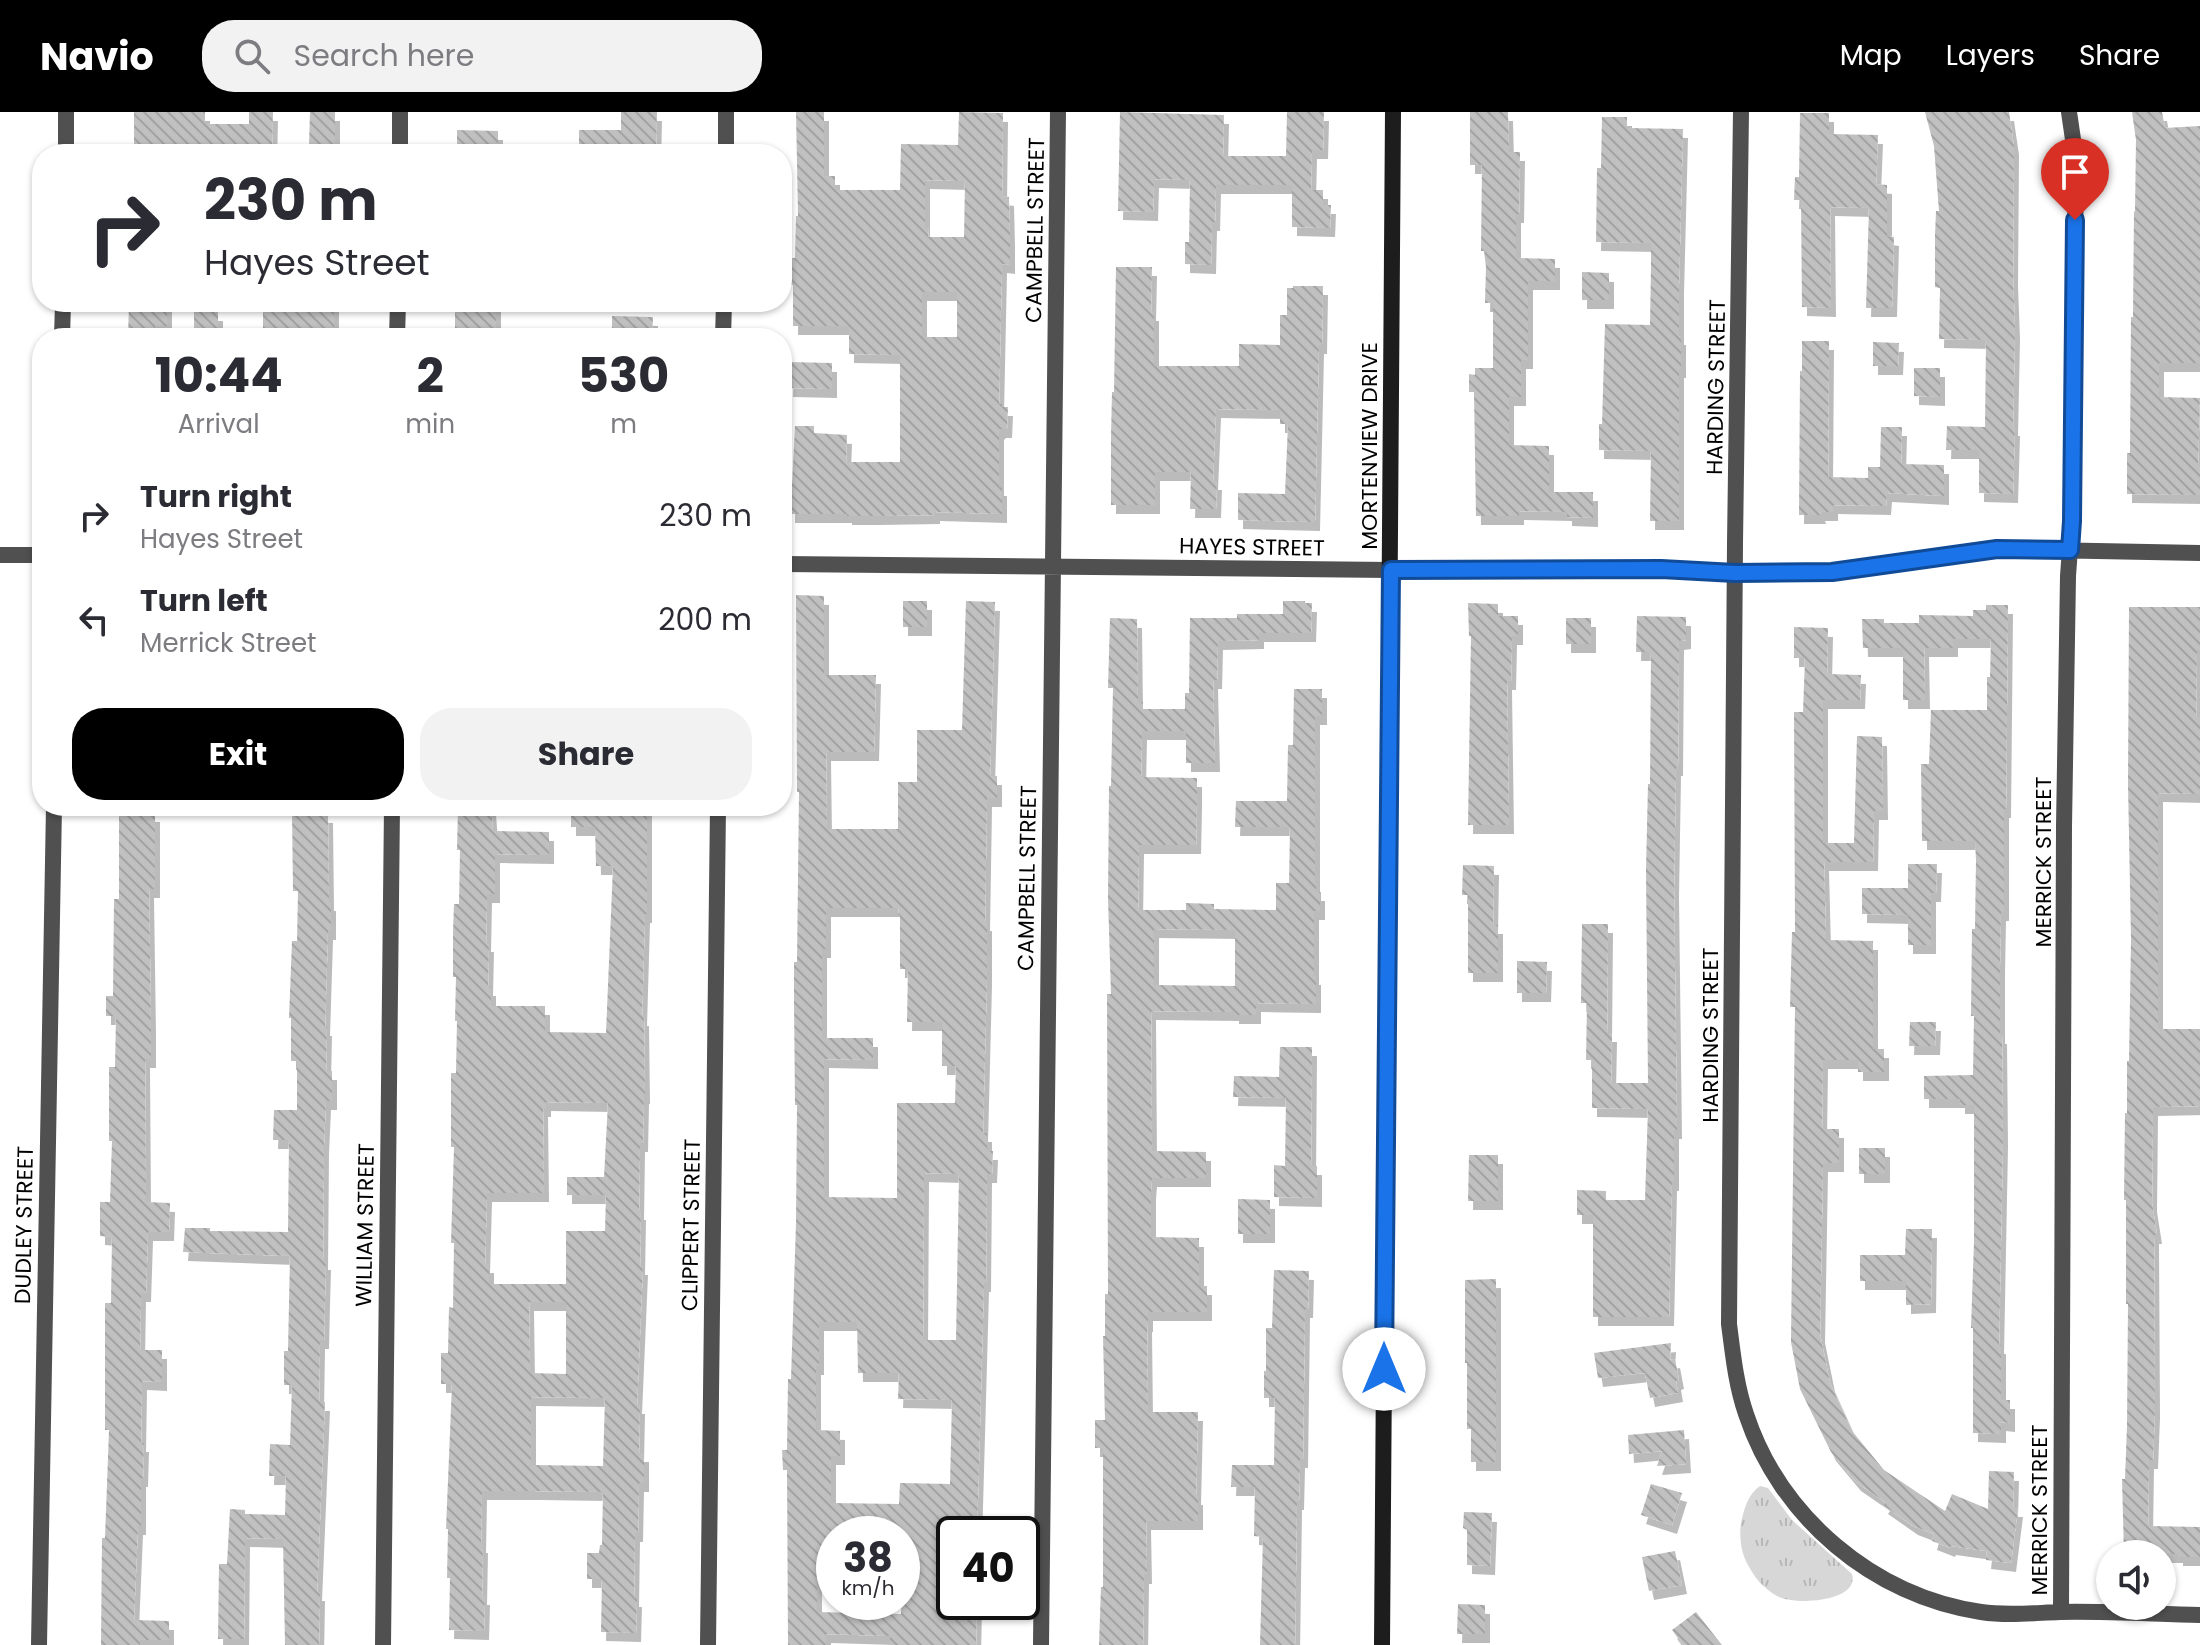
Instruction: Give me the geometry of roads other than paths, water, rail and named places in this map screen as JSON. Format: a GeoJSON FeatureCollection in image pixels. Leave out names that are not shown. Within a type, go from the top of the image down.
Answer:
{"type":"FeatureCollection","features":[{"type":"Feature","properties":{"kind":"street"},"geometry":{"type":"LineString","coordinates":[[66,112],[66,144]]}},
{"type":"Feature","properties":{"kind":"street"},"geometry":{"type":"LineString","coordinates":[[400,112],[400,144]]}},
{"type":"Feature","properties":{"kind":"street"},"geometry":{"type":"LineString","coordinates":[[726,112],[726,144]]}},
{"type":"Feature","properties":{"kind":"street","name":"CAMPBELL STREET"},"geometry":{"type":"LineString","coordinates":[[1041,1645],[1058,112]]}},
{"type":"Feature","properties":{"kind":"street","name":"MORTENVIEW DRIVE"},"geometry":{"type":"LineString","coordinates":[[1382,1645],[1393,112]]}},
{"type":"Feature","properties":{"kind":"street","name":"HARDING STREET"},"geometry":{"type":"LineString","coordinates":[[1741,112],[1729,1324],[1735,1374],[1746,1415],[1771,1470],[1814,1526],[1863,1567],[1915,1594],[1981,1612],[2017,1615],[2061,1612],[2200,1615]]}},
{"type":"Feature","properties":{"kind":"street","name":"MERRICK STREET"},"geometry":{"type":"LineString","coordinates":[[2061,1612],[2064,827],[2072,521],[2076,160],[2069,112]]}},
{"type":"Feature","properties":{"kind":"street","name":"HAYES STREET"},"geometry":{"type":"LineString","coordinates":[[792,564],[1391,570],[1661,569],[1735,573],[1832,572],[1997,549],[2200,553]]}},
{"type":"Feature","properties":{"kind":"street"},"geometry":{"type":"LineString","coordinates":[[0,555],[32,555]]}},
{"type":"Feature","properties":{"kind":"street","name":"DUDLEY STREET"},"geometry":{"type":"LineString","coordinates":[[39,1645],[54,816]]}},
{"type":"Feature","properties":{"kind":"street","name":"WILLIAM STREET"},"geometry":{"type":"LineString","coordinates":[[383,1645],[392,816]]}},
{"type":"Feature","properties":{"kind":"street","name":"CLIPPERT STREET"},"geometry":{"type":"LineString","coordinates":[[708,1645],[718,816]]}}]}
